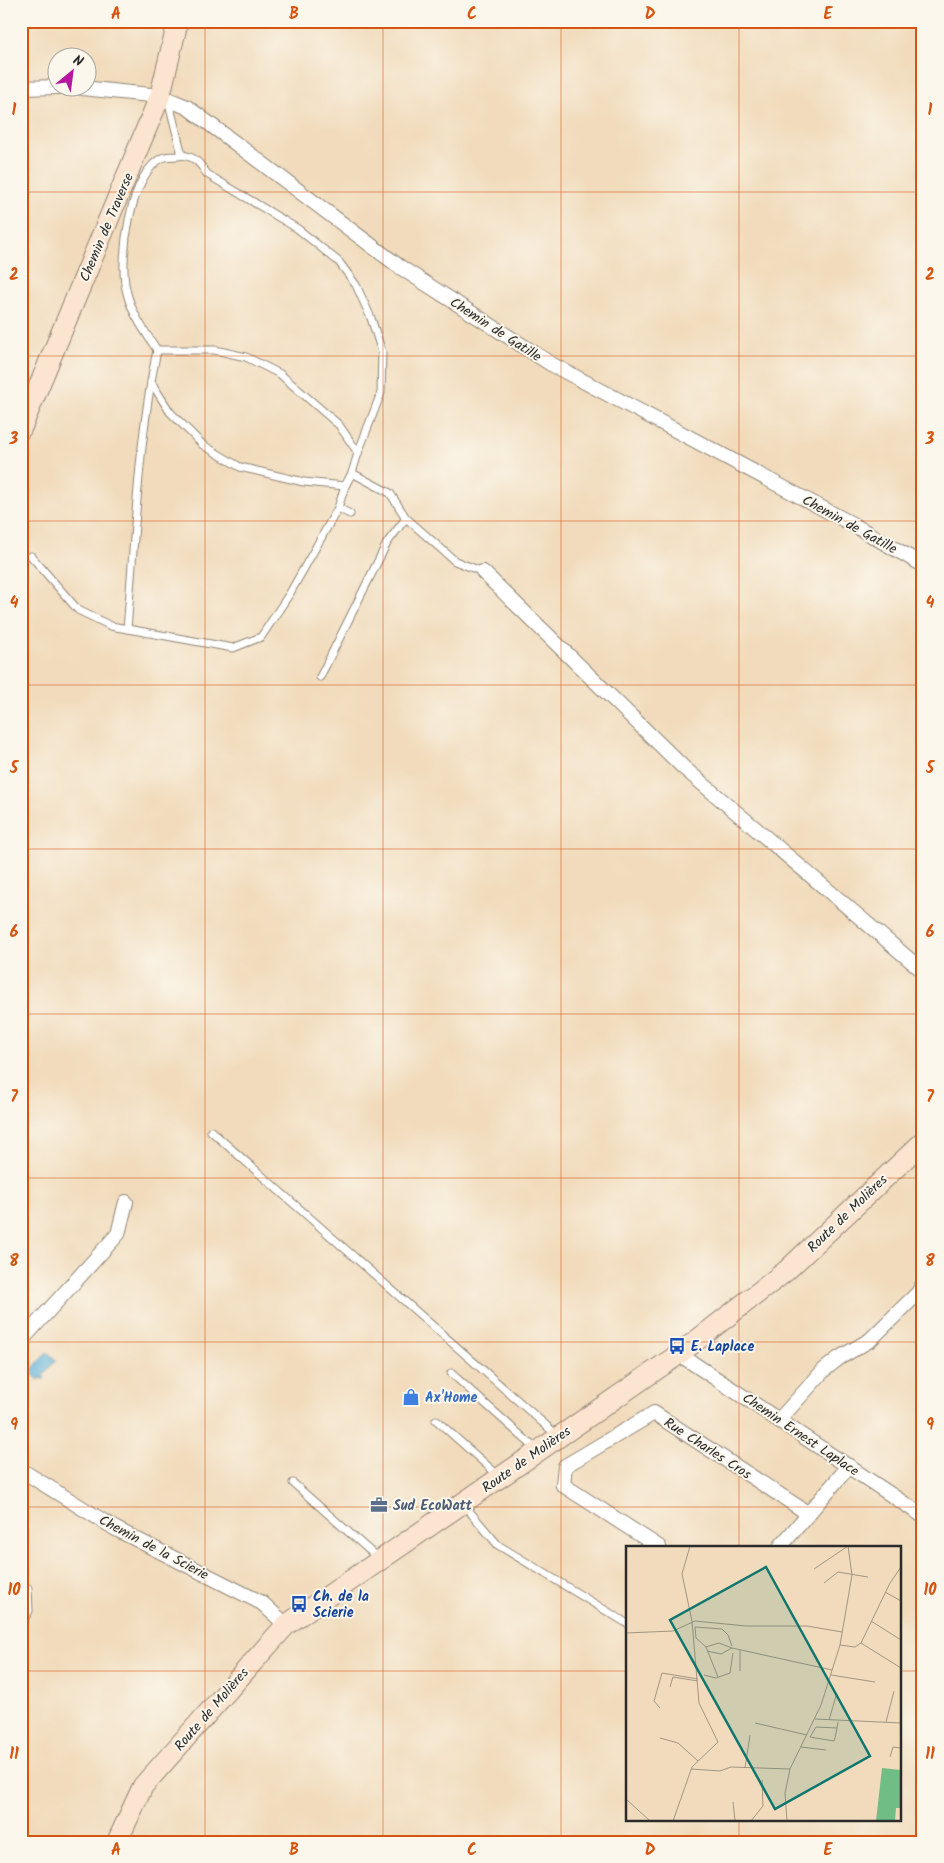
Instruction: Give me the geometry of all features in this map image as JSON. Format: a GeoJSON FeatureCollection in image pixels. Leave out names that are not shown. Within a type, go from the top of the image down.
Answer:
{"type":"FeatureCollection","features":[{"type":"Feature","properties":{"kind":"main road","name":"Chemin de Traverse"},"geometry":{"type":"LineString","coordinates":[[21,429],[164,98],[178,21]]}},
{"type":"Feature","properties":{"kind":"main road","name":"Route de Molières"},"geometry":{"type":"LineString","coordinates":[[117,1842],[144,1786],[286,1625],[679,1354],[786,1271],[923,1142]]}},
{"type":"Feature","properties":{"kind":"street"},"geometry":{"type":"LineString","coordinates":[[21,88],[48,87]]}},
{"type":"Feature","properties":{"kind":"street","name":"Chemin de Gatille"},"geometry":{"type":"LineString","coordinates":[[98,90],[164,98],[187,106],[400,267],[550,364],[852,524],[923,565]]}},
{"type":"Feature","properties":{"kind":"street"},"geometry":{"type":"LineString","coordinates":[[483,572],[684,768],[923,971]]}},
{"type":"Feature","properties":{"kind":"street"},"geometry":{"type":"LineString","coordinates":[[21,1341],[118,1234],[126,1202]]}},
{"type":"Feature","properties":{"kind":"street"},"geometry":{"type":"LineString","coordinates":[[780,1420],[824,1370],[870,1340],[918,1292],[923,1284]]}},
{"type":"Feature","properties":{"kind":"street","name":"Chemin Ernest Laplace"},"geometry":{"type":"LineString","coordinates":[[679,1354],[923,1516]]}},
{"type":"Feature","properties":{"kind":"street","name":"Rue Charles Cros"},"geometry":{"type":"LineString","coordinates":[[657,1546],[563,1484],[565,1466],[654,1413],[809,1514]]}},
{"type":"Feature","properties":{"kind":"street"},"geometry":{"type":"LineString","coordinates":[[781,1546],[849,1466]]}},
{"type":"Feature","properties":{"kind":"street","name":"Chemin de la Scierie"},"geometry":{"type":"LineString","coordinates":[[21,1470],[116,1529],[262,1603],[286,1625]]}},
{"type":"Feature","properties":{"kind":"lane"},"geometry":{"type":"LineString","coordinates":[[164,98],[182,155]]}},
{"type":"Feature","properties":{"kind":"lane"},"geometry":{"type":"LineString","coordinates":[[31,556],[78,610],[111,626],[127,629],[232,648],[262,637],[290,593],[338,508],[352,473],[381,393],[382,352],[371,318],[356,285],[339,262],[298,229],[207,174],[199,162],[182,155],[162,158],[150,169],[135,195],[124,246],[126,289],[137,322],[157,350],[150,382],[127,629]]}},
{"type":"Feature","properties":{"kind":"lane"},"geometry":{"type":"LineString","coordinates":[[157,350],[215,350],[246,357],[280,374],[339,425],[358,453]]}},
{"type":"Feature","properties":{"kind":"lane"},"geometry":{"type":"LineString","coordinates":[[150,382],[170,412],[204,445],[240,467],[304,482],[346,486]]}},
{"type":"Feature","properties":{"kind":"lane"},"geometry":{"type":"LineString","coordinates":[[352,473],[390,493],[406,518],[455,561],[483,572]]}},
{"type":"Feature","properties":{"kind":"lane"},"geometry":{"type":"LineString","coordinates":[[338,508],[350,514]]}},
{"type":"Feature","properties":{"kind":"lane"},"geometry":{"type":"LineString","coordinates":[[320,677],[387,543],[406,518]]}},
{"type":"Feature","properties":{"kind":"lane"},"geometry":{"type":"LineString","coordinates":[[211,1131],[558,1437]]}},
{"type":"Feature","properties":{"kind":"lane"},"geometry":{"type":"LineString","coordinates":[[451,1373],[538,1451]]}},
{"type":"Feature","properties":{"kind":"lane"},"geometry":{"type":"LineString","coordinates":[[436,1420],[500,1477]]}},
{"type":"Feature","properties":{"kind":"lane"},"geometry":{"type":"LineString","coordinates":[[293,1483],[380,1560]]}},
{"type":"Feature","properties":{"kind":"lane"},"geometry":{"type":"LineString","coordinates":[[463,1503],[498,1545],[626,1623]]}},
{"type":"Feature","properties":{"kind":"lane"},"geometry":{"type":"LineString","coordinates":[[21,1624],[29,1611],[28,1588]]}},
{"type":"Feature","properties":{"kind":"water"},"geometry":{"type":"Polygon","coordinates":[[[47,1352],[56,1360],[43,1375],[45,1377],[43,1380],[41,1378],[39,1380],[30,1372],[47,1352]]]}},
{"type":"Feature","properties":{"kind":"place","name":"E. Laplace"},"geometry":{"type":"Point","coordinates":[677,1346]}},
{"type":"Feature","properties":{"kind":"place","name":"Ax'Home"},"geometry":{"type":"Point","coordinates":[411,1397]}},
{"type":"Feature","properties":{"kind":"place","name":"Sud EcoWatt"},"geometry":{"type":"Point","coordinates":[379,1505]}},
{"type":"Feature","properties":{"kind":"place","name":"Ch. de la Scierie"},"geometry":{"type":"Point","coordinates":[299,1604]}}]}
